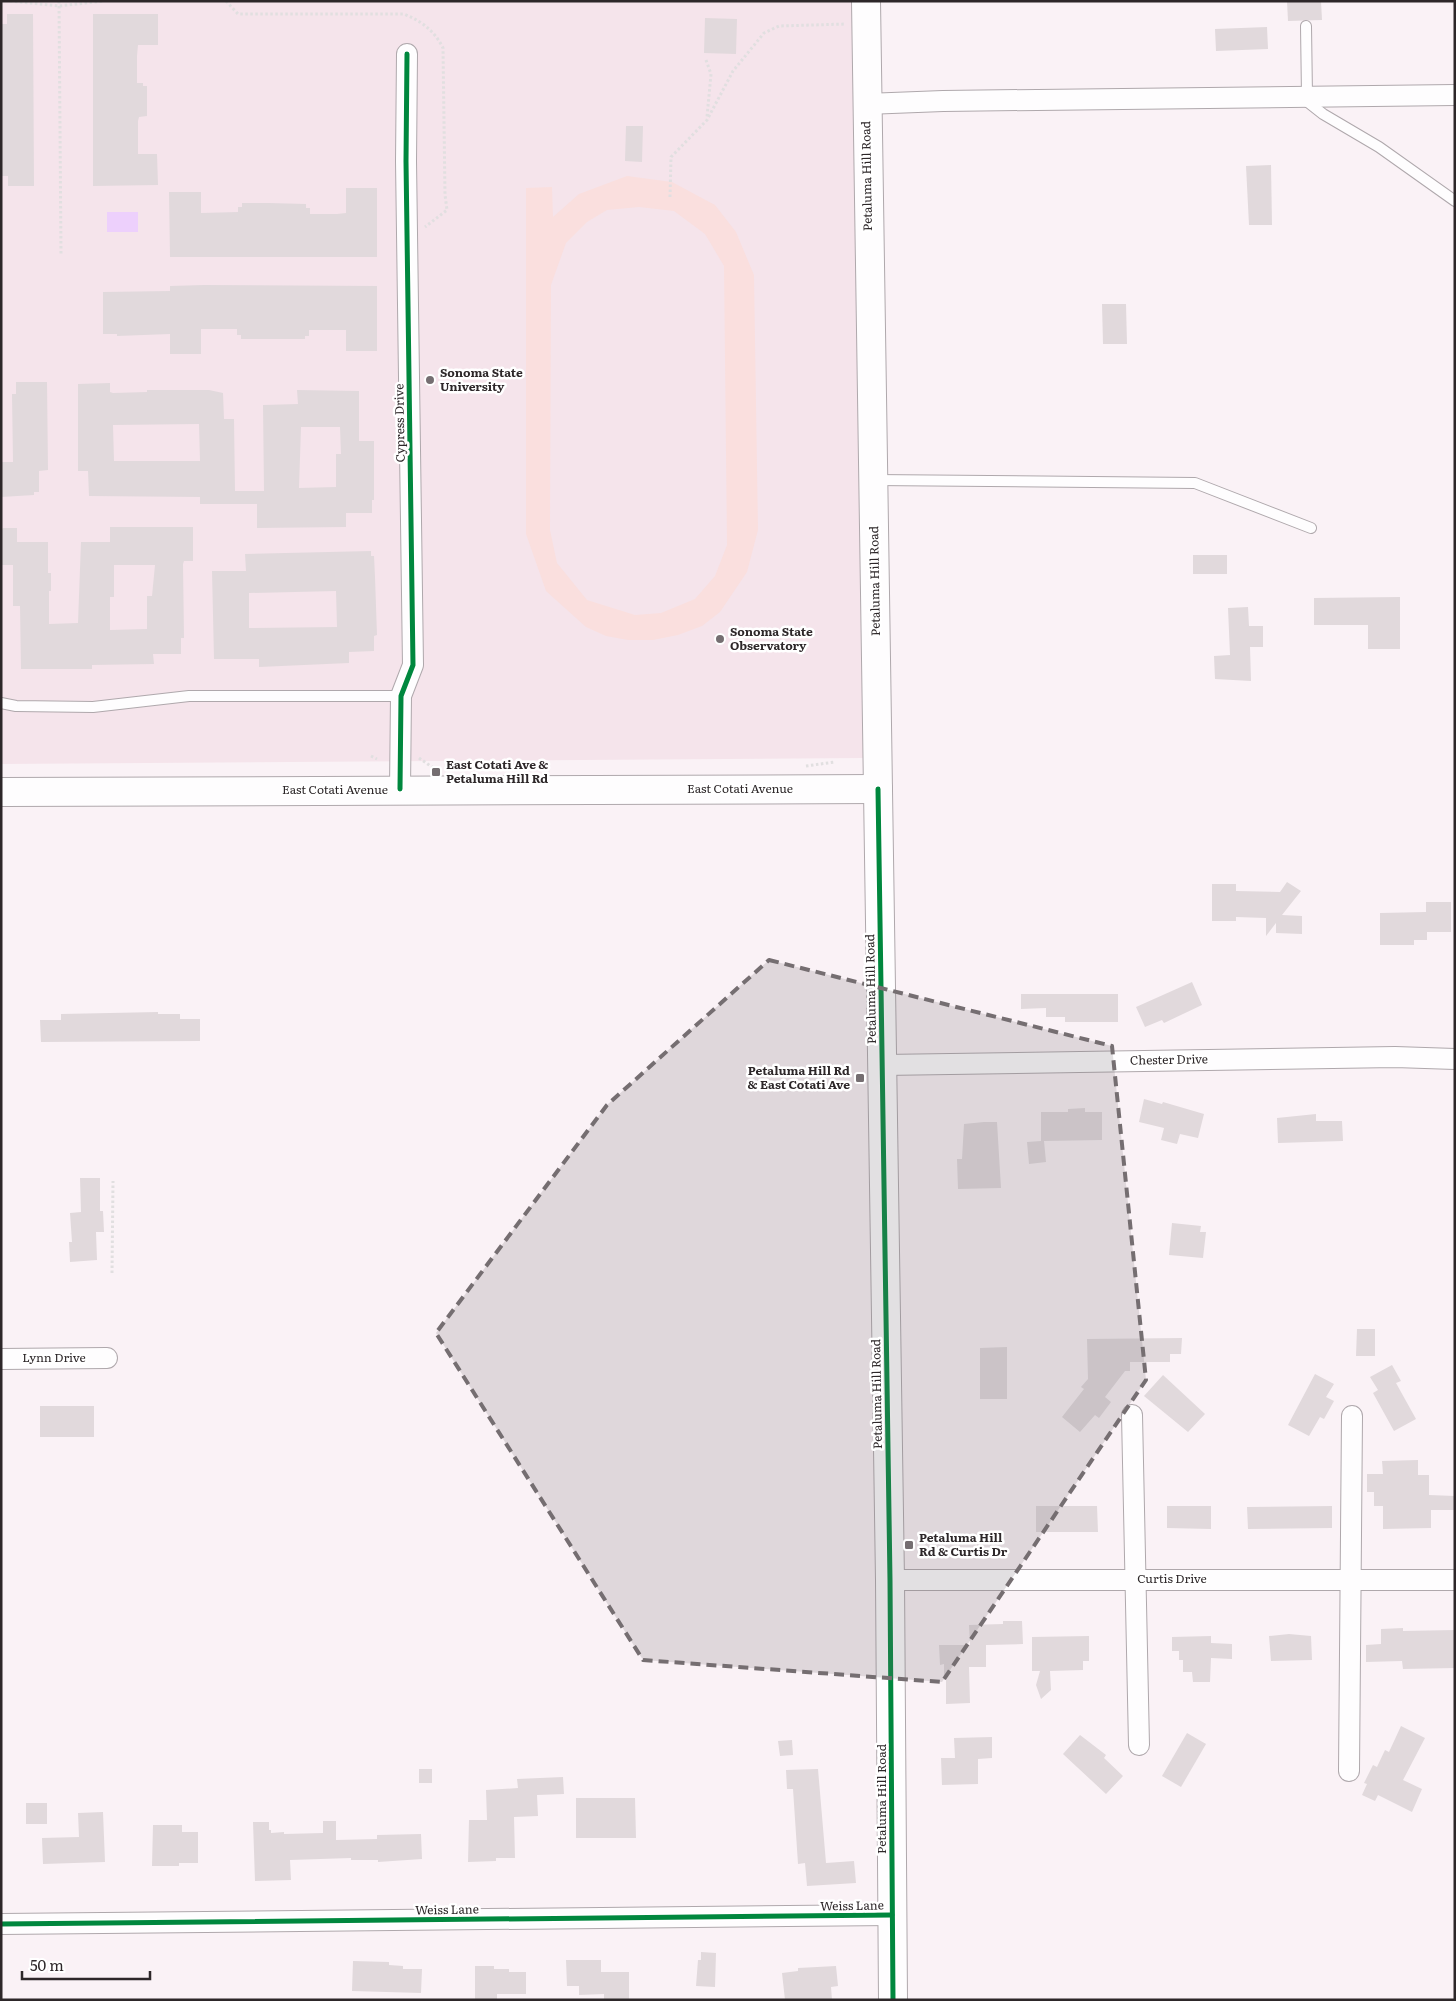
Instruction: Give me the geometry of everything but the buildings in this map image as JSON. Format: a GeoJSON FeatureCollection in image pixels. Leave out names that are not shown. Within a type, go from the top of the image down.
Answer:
{"type":"FeatureCollection","features":[{"type":"Feature","properties":{"kind":"main road","name":"Petaluma Hill Road"},"geometry":{"type":"LineString","coordinates":[[866,13],[890,1580],[893,2000]]}},
{"type":"Feature","properties":{"kind":"main road","name":"East Cotati Avenue"},"geometry":{"type":"LineString","coordinates":[[1,792],[878,788]]}},
{"type":"Feature","properties":{"kind":"street","name":"Cypress Drive"},"geometry":{"type":"LineString","coordinates":[[400,789],[401,696],[413,666],[407,54]]}},
{"type":"Feature","properties":{"kind":"street"},"geometry":{"type":"LineString","coordinates":[[866,104],[1455,95]]}},
{"type":"Feature","properties":{"kind":"street","name":"Chester Drive"},"geometry":{"type":"LineString","coordinates":[[882,1065],[1395,1057],[1455,1059]]}},
{"type":"Feature","properties":{"kind":"street","name":"Lynn Drive"},"geometry":{"type":"LineString","coordinates":[[1,1359],[107,1358]]}},
{"type":"Feature","properties":{"kind":"street"},"geometry":{"type":"LineString","coordinates":[[1132,1415],[1139,1745]]}},
{"type":"Feature","properties":{"kind":"street"},"geometry":{"type":"LineString","coordinates":[[1349,1771],[1352,1416]]}},
{"type":"Feature","properties":{"kind":"street","name":"Curtis Drive"},"geometry":{"type":"LineString","coordinates":[[890,1580],[1352,1578],[1455,1580]]}},
{"type":"Feature","properties":{"kind":"street","name":"Weiss Lane"},"geometry":{"type":"LineString","coordinates":[[1,1924],[892,1915]]}},
{"type":"Feature","properties":{"kind":"lane"},"geometry":{"type":"LineString","coordinates":[[1306,26],[1304,96],[1323,114],[1379,148],[1455,201]]}},
{"type":"Feature","properties":{"kind":"lane"},"geometry":{"type":"LineString","coordinates":[[873,480],[1195,483],[1311,528]]}},
{"type":"Feature","properties":{"kind":"lane"},"geometry":{"type":"LineString","coordinates":[[1,702],[16,706],[93,707],[189,696],[401,696]]}},
{"type":"Feature","properties":{"kind":"path"},"geometry":{"type":"LineString","coordinates":[[10,1],[59,6],[104,1]]}},
{"type":"Feature","properties":{"kind":"path"},"geometry":{"type":"LineString","coordinates":[[59,1],[61,254]]}},
{"type":"Feature","properties":{"kind":"path"},"geometry":{"type":"LineString","coordinates":[[226,1],[238,14],[404,14],[416,19],[438,37],[443,48],[445,195],[447,210],[428,224],[408,245]]}},
{"type":"Feature","properties":{"kind":"path"},"geometry":{"type":"LineString","coordinates":[[670,197],[671,157],[707,120],[733,72],[764,34],[779,26],[866,13]]}},
{"type":"Feature","properties":{"kind":"path"},"geometry":{"type":"LineString","coordinates":[[706,60],[711,74],[707,120]]}},
{"type":"Feature","properties":{"kind":"path"},"geometry":{"type":"LineString","coordinates":[[371,756],[377,759]]}},
{"type":"Feature","properties":{"kind":"path"},"geometry":{"type":"LineString","coordinates":[[112,1273],[113,1181]]}},
{"type":"Feature","properties":{"kind":"highlighted area"},"geometry":{"type":"Polygon","coordinates":[[[769,960],[1112,1046],[1146,1380],[942,1682],[643,1660],[436,1333],[607,1105],[769,960]]]}},
{"type":"Feature","properties":{"kind":"shaded area","name":"Sonoma State University"},"geometry":{"type":"Polygon","coordinates":[[[1,1],[855,1],[863,758],[1,764],[1,1]]]}},
{"type":"Feature","properties":{"kind":"shaded area"},"geometry":{"type":"Polygon","coordinates":[[[627,176],[672,182],[715,205],[736,232],[754,275],[758,530],[747,572],[720,612],[702,626],[678,635],[653,640],[628,640],[606,636],[586,627],[546,591],[526,534],[526,188],[552,187],[553,217],[579,194],[627,176]],[[639,207],[607,210],[587,222],[566,243],[551,285],[550,530],[557,563],[587,600],[635,615],[661,613],[695,599],[715,576],[727,545],[724,266],[705,234],[674,211],[639,207]]]}},
{"type":"Feature","properties":{"kind":"shaded area"},"geometry":{"type":"Polygon","coordinates":[[[107,212],[138,212],[138,232],[107,232],[107,212]]]}},
{"type":"Feature","properties":{"kind":"cycle path"},"geometry":{"type":"LineString","coordinates":[[400,789],[401,696],[413,665],[406,161],[407,54]]}},
{"type":"Feature","properties":{"kind":"cycle path"},"geometry":{"type":"LineString","coordinates":[[878,789],[890,1580],[893,2000]]}},
{"type":"Feature","properties":{"kind":"cycle path"},"geometry":{"type":"LineString","coordinates":[[1,1924],[892,1915]]}},
{"type":"Feature","properties":{"kind":"place","name":"Sonoma State University"},"geometry":{"type":"Point","coordinates":[430,380]}},
{"type":"Feature","properties":{"kind":"place","name":"Sonoma State Observatory"},"geometry":{"type":"Point","coordinates":[720,639]}},
{"type":"Feature","properties":{"kind":"place","name":"East Cotati Ave & Petaluma Hill Rd"},"geometry":{"type":"Point","coordinates":[436,772]}},
{"type":"Feature","properties":{"kind":"place","name":"Petaluma Hill Rd & East Cotati Ave"},"geometry":{"type":"Point","coordinates":[860,1078]}},
{"type":"Feature","properties":{"kind":"place","name":"Petaluma Hill Rd & Curtis Dr"},"geometry":{"type":"Point","coordinates":[909,1545]}}]}
